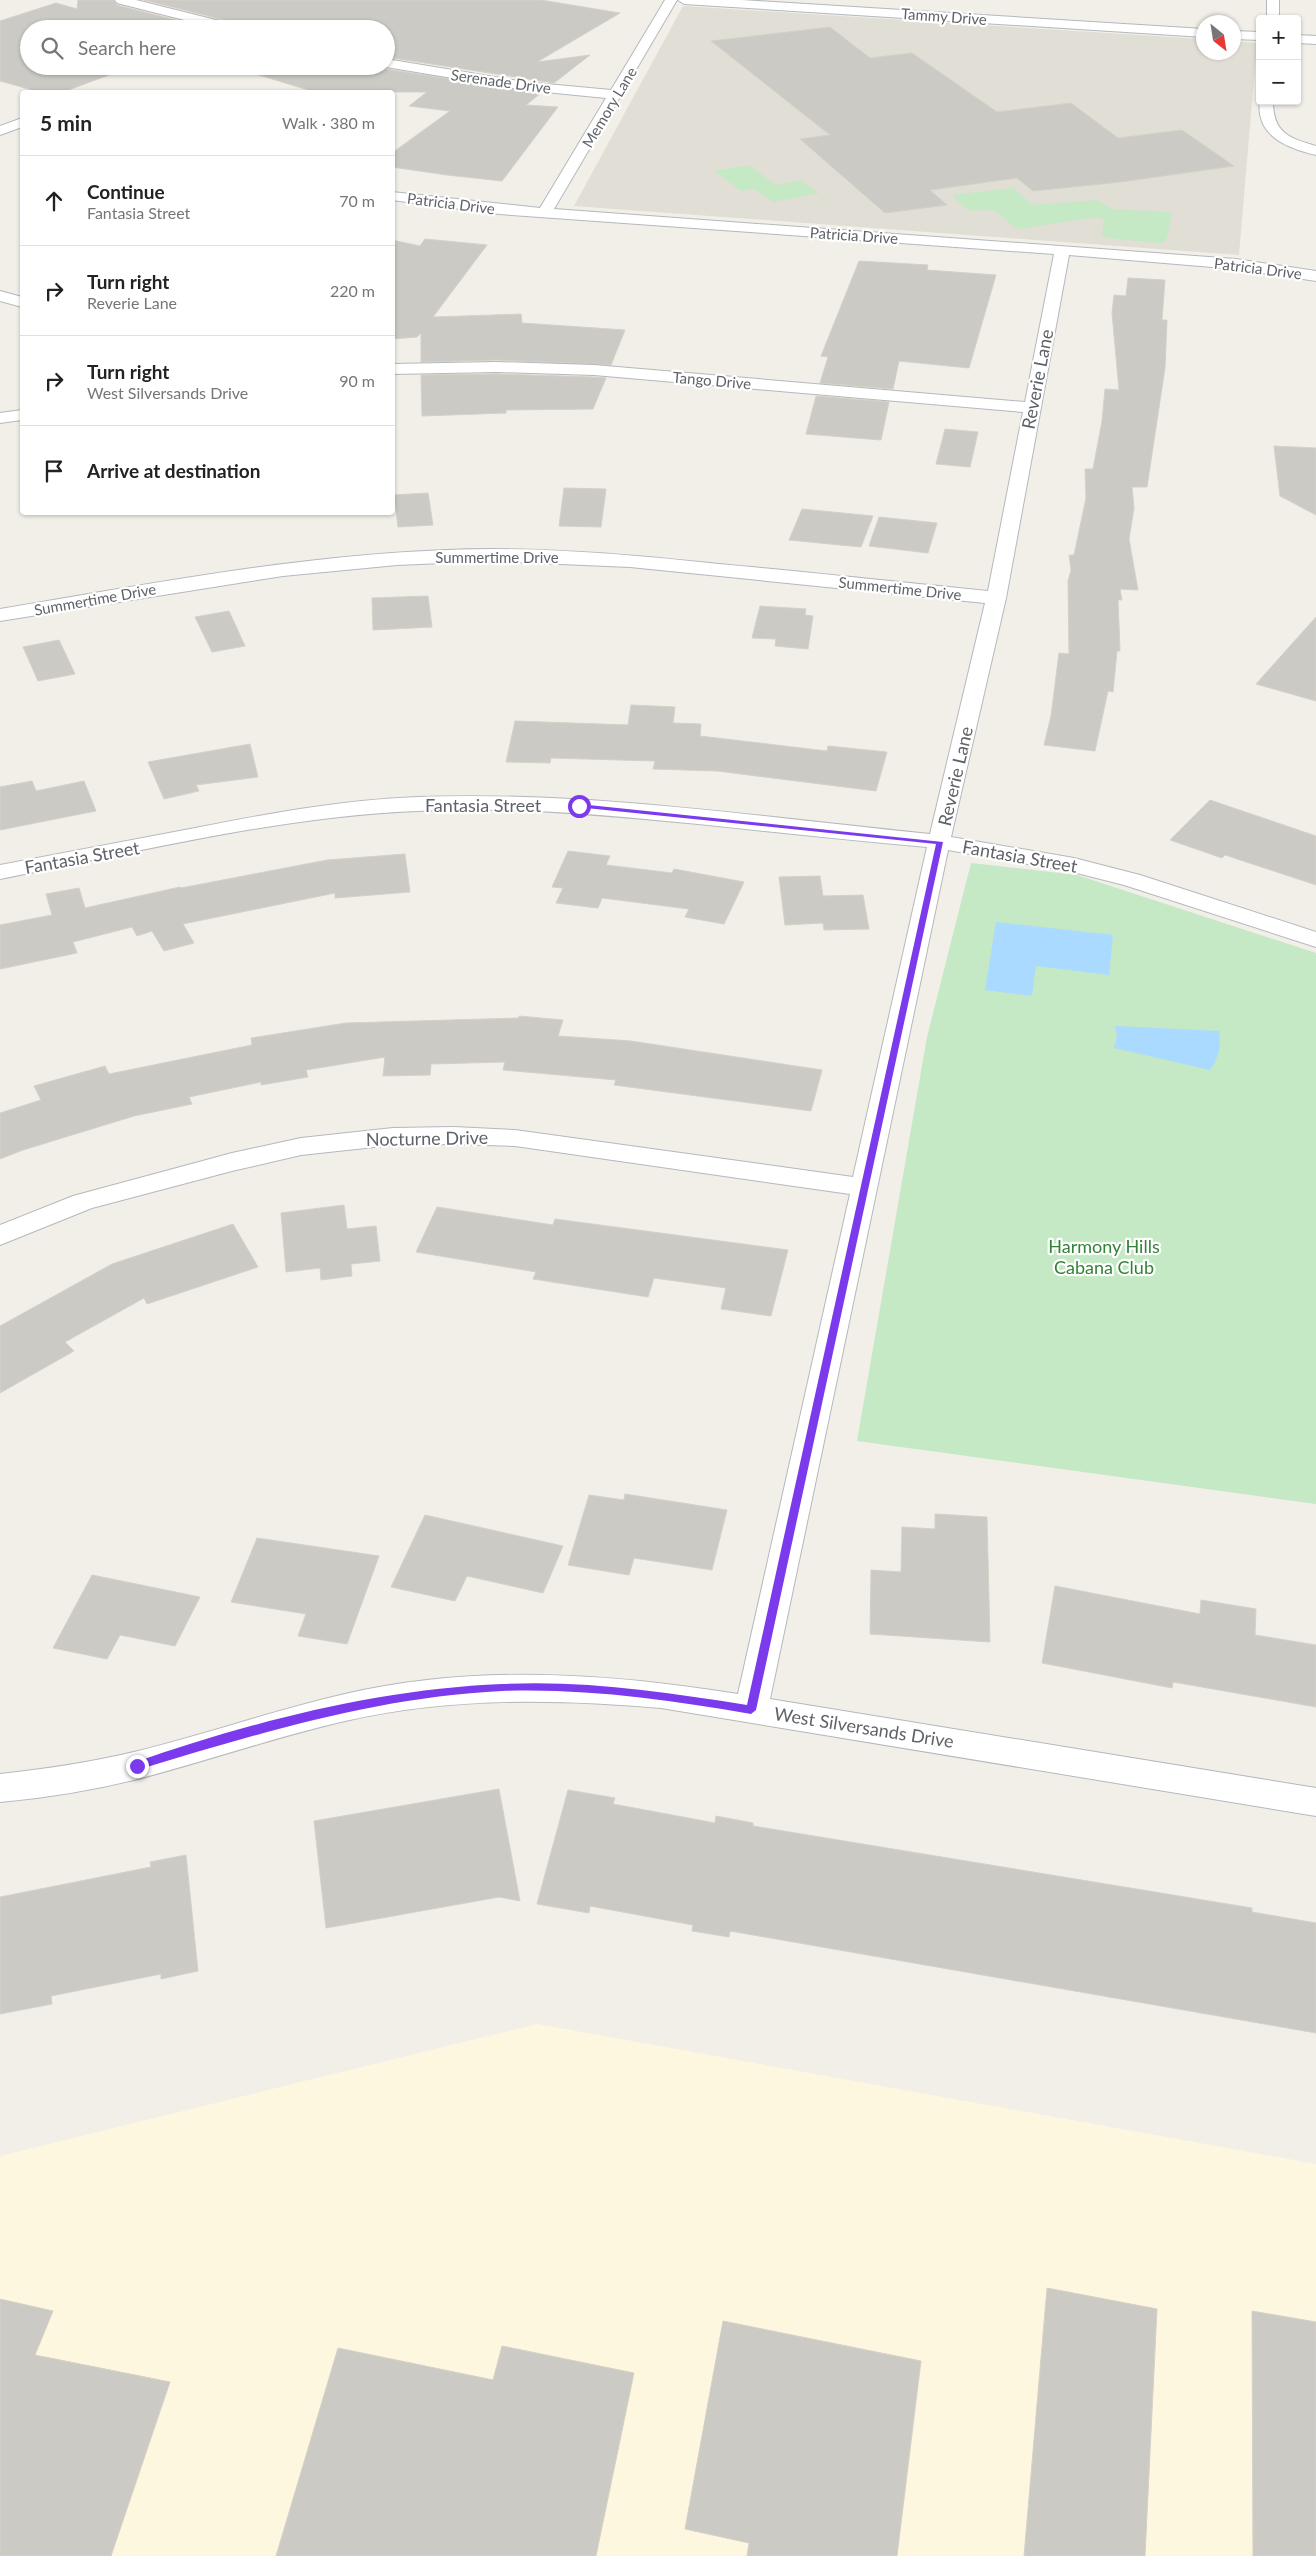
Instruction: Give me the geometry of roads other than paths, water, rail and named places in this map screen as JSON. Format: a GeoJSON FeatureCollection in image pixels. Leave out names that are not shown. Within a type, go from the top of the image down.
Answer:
{"type":"FeatureCollection","features":[{"type":"Feature","properties":{"kind":"street"},"geometry":{"type":"LineString","coordinates":[[121,0],[200,20]]}},
{"type":"Feature","properties":{"kind":"street","name":"Memory Lane"},"geometry":{"type":"LineString","coordinates":[[546,213],[671,0]]}},
{"type":"Feature","properties":{"kind":"street","name":"Tammy Drive"},"geometry":{"type":"LineString","coordinates":[[684,0],[1196,32]]}},
{"type":"Feature","properties":{"kind":"street"},"geometry":{"type":"LineString","coordinates":[[1273,15],[1274,0]]}},
{"type":"Feature","properties":{"kind":"street"},"geometry":{"type":"LineString","coordinates":[[1241,35],[1256,36]]}},
{"type":"Feature","properties":{"kind":"street"},"geometry":{"type":"LineString","coordinates":[[1301,39],[1316,40]]}},
{"type":"Feature","properties":{"kind":"street","name":"Serenade Drive"},"geometry":{"type":"LineString","coordinates":[[395,65],[526,86],[616,95]]}},
{"type":"Feature","properties":{"kind":"street"},"geometry":{"type":"LineString","coordinates":[[1266,105],[1265,115],[1268,126],[1282,137],[1316,151]]}},
{"type":"Feature","properties":{"kind":"street"},"geometry":{"type":"LineString","coordinates":[[0,131],[20,116]]}},
{"type":"Feature","properties":{"kind":"street","name":"Patricia Drive"},"geometry":{"type":"LineString","coordinates":[[395,196],[499,210],[1236,264],[1316,276]]}},
{"type":"Feature","properties":{"kind":"street","name":"Reverie Lane"},"geometry":{"type":"LineString","coordinates":[[751,1710],[939,842],[996,598],[1062,250]]}},
{"type":"Feature","properties":{"kind":"street"},"geometry":{"type":"LineString","coordinates":[[0,296],[20,301]]}},
{"type":"Feature","properties":{"kind":"street","name":"Tango Drive"},"geometry":{"type":"LineString","coordinates":[[395,369],[496,367],[594,370],[1032,408]]}},
{"type":"Feature","properties":{"kind":"street"},"geometry":{"type":"LineString","coordinates":[[0,418],[20,415]]}},
{"type":"Feature","properties":{"kind":"street","name":"Summertime Drive"},"geometry":{"type":"LineString","coordinates":[[0,615],[287,568],[372,560],[456,556],[541,556],[625,560],[996,598]]}},
{"type":"Feature","properties":{"kind":"street","name":"Fantasia Street"},"geometry":{"type":"LineString","coordinates":[[0,872],[255,823],[336,810],[416,804],[498,803],[579,806],[939,842],[1074,865],[1132,880],[1316,940]]}},
{"type":"Feature","properties":{"kind":"street","name":"Nocturne Drive"},"geometry":{"type":"LineString","coordinates":[[0,1236],[24,1222],[89,1199],[262,1155],[351,1139],[406,1135],[460,1134],[515,1138],[864,1186]]}},
{"type":"Feature","properties":{"kind":"street","name":"West Silversands Drive"},"geometry":{"type":"LineString","coordinates":[[0,1788],[40,1784],[137,1766],[240,1735],[346,1707],[424,1694],[503,1688],[582,1688],[661,1695],[1316,1802]]}},
{"type":"Feature","properties":{"kind":"water"},"geometry":{"type":"Polygon","coordinates":[[[996,922],[1113,935],[1109,975],[1036,966],[1032,996],[985,990],[996,922]]]}},
{"type":"Feature","properties":{"kind":"water"},"geometry":{"type":"Polygon","coordinates":[[[1115,1026],[1219,1031],[1219,1052],[1210,1070],[1114,1048],[1117,1036],[1115,1026]]]}},
{"type":"Feature","properties":{"kind":"park label","name":"Harmony Hills Cabana Club"},"geometry":{"type":"Point","coordinates":[1104,1256]}}]}
